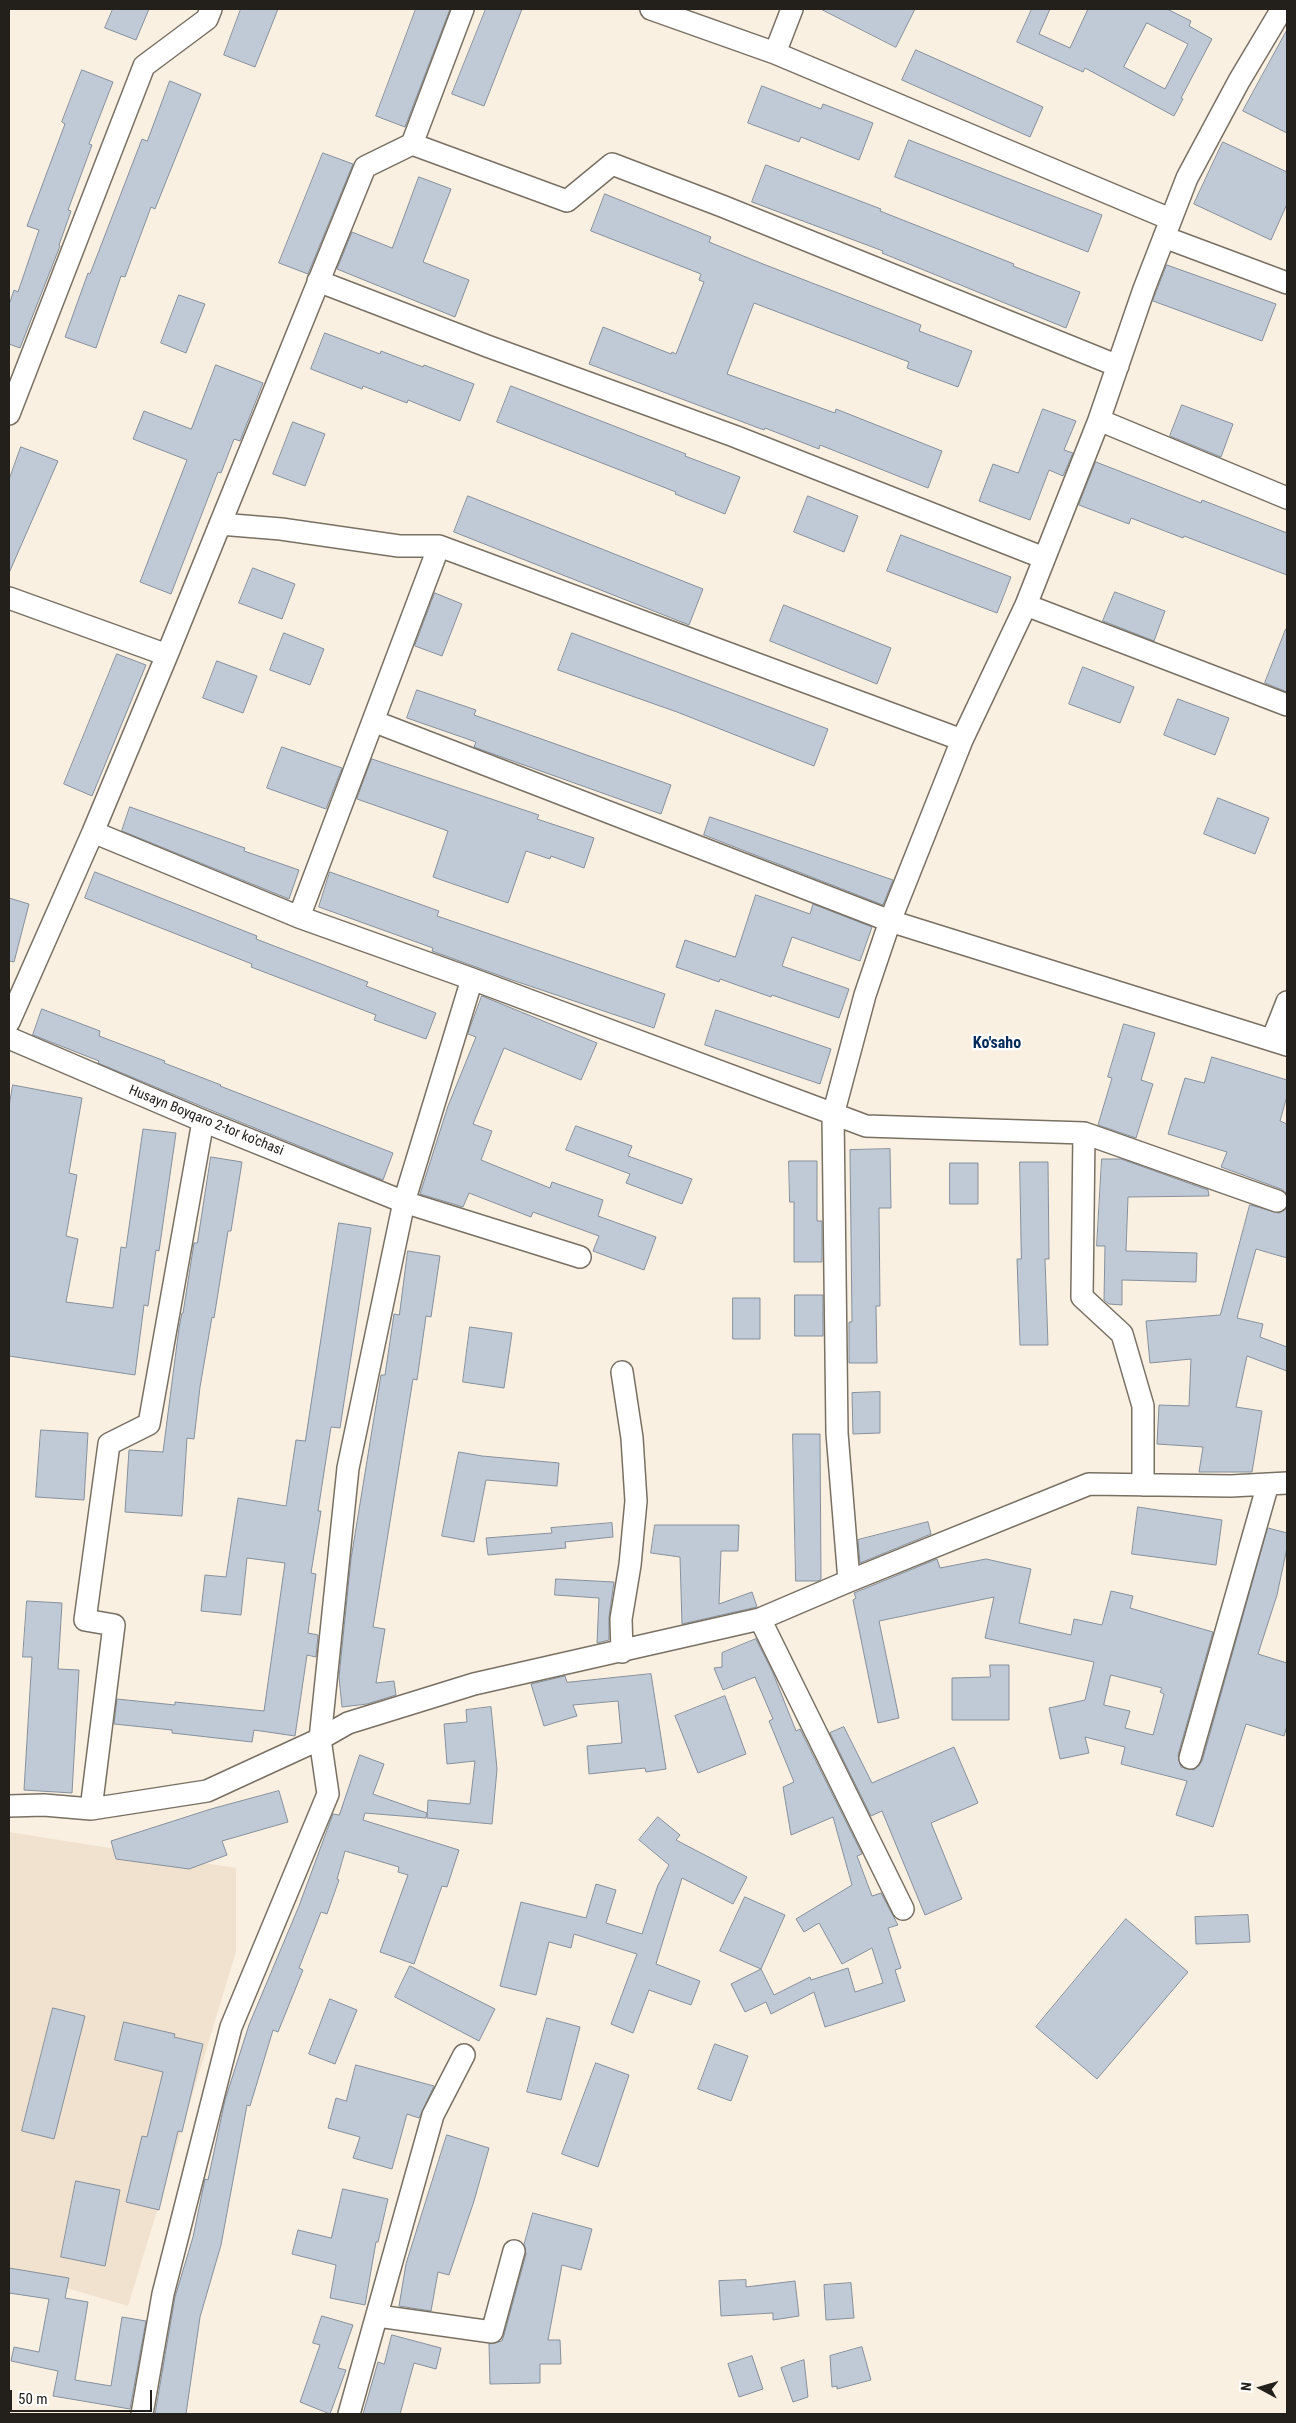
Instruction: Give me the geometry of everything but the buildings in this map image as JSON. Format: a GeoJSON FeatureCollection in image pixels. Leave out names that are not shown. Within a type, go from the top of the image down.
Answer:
{"type":"FeatureCollection","features":[{"type":"Feature","properties":{"kind":"street"},"geometry":{"type":"LineString","coordinates":[[9,414],[144,66],[207,18],[211,9]]}},
{"type":"Feature","properties":{"kind":"street"},"geometry":{"type":"LineString","coordinates":[[9,1022],[93,832],[167,655],[364,167],[412,144],[464,9]]}},
{"type":"Feature","properties":{"kind":"street"},"geometry":{"type":"LineString","coordinates":[[651,9],[775,53],[1287,283]]}},
{"type":"Feature","properties":{"kind":"street"},"geometry":{"type":"LineString","coordinates":[[775,53],[792,9]]}},
{"type":"Feature","properties":{"kind":"street"},"geometry":{"type":"LineString","coordinates":[[849,1581],[837,1433],[833,1115],[865,995],[890,921],[962,740],[1026,605],[1099,420],[1167,228],[1187,178],[1239,81],[1282,9]]}},
{"type":"Feature","properties":{"kind":"street"},"geometry":{"type":"LineString","coordinates":[[412,144],[567,201],[612,164],[722,206],[1118,366]]}},
{"type":"Feature","properties":{"kind":"street"},"geometry":{"type":"LineString","coordinates":[[318,280],[487,346],[734,436],[1044,558]]}},
{"type":"Feature","properties":{"kind":"street"},"geometry":{"type":"LineString","coordinates":[[1099,420],[1287,498]]}},
{"type":"Feature","properties":{"kind":"street"},"geometry":{"type":"LineString","coordinates":[[220,524],[281,529],[399,546],[439,546],[962,740]]}},
{"type":"Feature","properties":{"kind":"street"},"geometry":{"type":"LineString","coordinates":[[299,917],[439,546]]}},
{"type":"Feature","properties":{"kind":"street"},"geometry":{"type":"LineString","coordinates":[[9,598],[167,655]]}},
{"type":"Feature","properties":{"kind":"street"},"geometry":{"type":"LineString","coordinates":[[1026,605],[1287,705]]}},
{"type":"Feature","properties":{"kind":"street"},"geometry":{"type":"LineString","coordinates":[[373,721],[890,921],[1280,1043],[1287,1002]]}},
{"type":"Feature","properties":{"kind":"street"},"geometry":{"type":"LineString","coordinates":[[93,832],[299,917],[472,979],[866,1126],[1084,1133],[1277,1200]]}},
{"type":"Feature","properties":{"kind":"street"},"geometry":{"type":"LineString","coordinates":[[142,2414],[163,2294],[231,2028],[328,1794],[320,1739],[348,1468],[404,1202],[472,979]]}},
{"type":"Feature","properties":{"kind":"street","name":"Husayn Boyqaro 2-tor ko'chasi"},"geometry":{"type":"LineString","coordinates":[[9,1038],[203,1121],[404,1202],[580,1256]]}},
{"type":"Feature","properties":{"kind":"street"},"geometry":{"type":"LineString","coordinates":[[91,1809],[114,1624],[86,1620],[109,1444],[149,1424],[203,1121]]}},
{"type":"Feature","properties":{"kind":"street"},"geometry":{"type":"LineString","coordinates":[[1084,1133],[1082,1297],[1122,1334],[1143,1406],[1143,1485]]}},
{"type":"Feature","properties":{"kind":"street"},"geometry":{"type":"LineString","coordinates":[[622,1372],[632,1438],[636,1501],[630,1565],[621,1619],[622,1652]]}},
{"type":"Feature","properties":{"kind":"street"},"geometry":{"type":"LineString","coordinates":[[9,1806],[44,1805],[91,1809],[207,1791],[320,1739],[348,1723],[474,1684],[622,1652],[760,1619],[1089,1484],[1278,1484],[1190,1758]]}},
{"type":"Feature","properties":{"kind":"street"},"geometry":{"type":"LineString","coordinates":[[760,1619],[903,1909]]}},
{"type":"Feature","properties":{"kind":"street"},"geometry":{"type":"LineString","coordinates":[[349,2414],[433,2115],[464,2055]]}},
{"type":"Feature","properties":{"kind":"street"},"geometry":{"type":"LineString","coordinates":[[378,2316],[492,2332],[514,2251]]}},
{"type":"Feature","properties":{"kind":"shaded area"},"geometry":{"type":"Polygon","coordinates":[[[9,1832],[236,1868],[236,1952],[128,2306],[9,2271],[9,1832]]]}},
{"type":"Feature","properties":{"kind":"district","name":"Ko'saho"},"geometry":{"type":"Point","coordinates":[997,1044]}}]}
